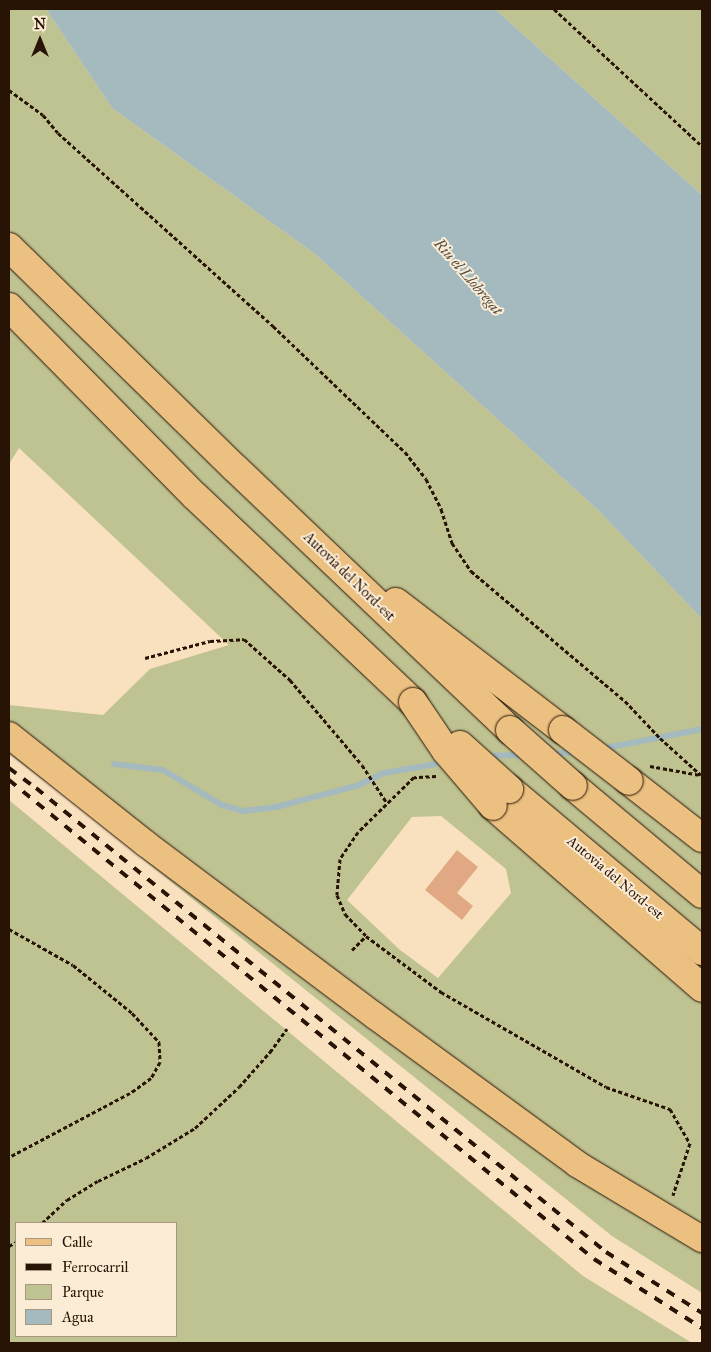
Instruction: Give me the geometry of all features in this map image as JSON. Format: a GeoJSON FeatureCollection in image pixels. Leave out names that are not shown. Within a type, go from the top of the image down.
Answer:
{"type":"FeatureCollection","features":[{"type":"Feature","properties":{"kind":"highway","name":"Autovia del Nord-est"},"geometry":{"type":"LineString","coordinates":[[9,246],[297,527],[510,730],[573,786],[702,894]]}},
{"type":"Feature","properties":{"kind":"highway","name":"Autovia del Nord-est"},"geometry":{"type":"LineString","coordinates":[[9,307],[202,502],[412,702],[501,797],[702,951]]}},
{"type":"Feature","properties":{"kind":"highway"},"geometry":{"type":"LineString","coordinates":[[297,527],[702,838]]}},
{"type":"Feature","properties":{"kind":"highway"},"geometry":{"type":"LineString","coordinates":[[501,797],[702,988]]}},
{"type":"Feature","properties":{"kind":"main road"},"geometry":{"type":"LineString","coordinates":[[9,735],[146,844],[375,1016],[577,1164],[702,1239]]}},
{"type":"Feature","properties":{"kind":"path"},"geometry":{"type":"LineString","coordinates":[[554,9],[702,146]]}},
{"type":"Feature","properties":{"kind":"path"},"geometry":{"type":"LineString","coordinates":[[9,90],[43,115],[58,132],[273,326],[405,452],[426,479],[442,508],[452,543],[471,571],[625,701],[657,736],[702,776]]}},
{"type":"Feature","properties":{"kind":"path"},"geometry":{"type":"LineString","coordinates":[[145,658],[210,641],[244,639],[290,680],[362,765],[387,803],[358,832],[340,859],[337,895],[344,914],[366,936],[441,992],[606,1087],[670,1109],[690,1143],[666,1217]]}},
{"type":"Feature","properties":{"kind":"path"},"geometry":{"type":"LineString","coordinates":[[9,929],[73,964],[132,1013],[159,1042],[160,1062],[151,1078],[130,1093],[9,1158]]}},
{"type":"Feature","properties":{"kind":"path"},"geometry":{"type":"LineString","coordinates":[[352,950],[366,936]]}},
{"type":"Feature","properties":{"kind":"path"},"geometry":{"type":"LineString","coordinates":[[43,1222],[67,1200],[98,1181],[146,1158],[195,1128],[239,1087],[270,1052],[287,1029]]}},
{"type":"Feature","properties":{"kind":"green space"},"geometry":{"type":"Polygon","coordinates":[[[9,9],[46,9],[112,108],[315,254],[598,510],[702,619],[702,1293],[612,1236],[68,799],[9,754],[9,705],[103,715],[150,669],[229,645],[19,448],[9,464],[9,9]],[[441,816],[412,817],[347,900],[400,950],[438,978],[511,893],[506,869],[441,816]]]}},
{"type":"Feature","properties":{"kind":"green space"},"geometry":{"type":"Polygon","coordinates":[[[495,9],[702,9],[702,195],[495,9]]]}},
{"type":"Feature","properties":{"kind":"green space"},"geometry":{"type":"Polygon","coordinates":[[[9,800],[583,1276],[692,1343],[9,1343],[9,800]]]}},
{"type":"Feature","properties":{"kind":"water","name":"Riu el Llobregat"},"geometry":{"type":"Polygon","coordinates":[[[46,9],[495,9],[702,195],[702,619],[598,510],[315,254],[112,108],[46,9]]]}},
{"type":"Feature","properties":{"kind":"building"},"geometry":{"type":"Polygon","coordinates":[[[457,850],[478,867],[457,893],[473,906],[462,920],[425,890],[457,850]]]}},
{"type":"Feature","properties":{"kind":"waterway"},"geometry":{"type":"LineString","coordinates":[[601,749],[702,729]]}},
{"type":"Feature","properties":{"kind":"waterway"},"geometry":{"type":"LineString","coordinates":[[549,754],[579,752]]}},
{"type":"Feature","properties":{"kind":"waterway"},"geometry":{"type":"LineString","coordinates":[[484,756],[524,755]]}},
{"type":"Feature","properties":{"kind":"waterway"},"geometry":{"type":"LineString","coordinates":[[114,764],[163,770],[222,805],[243,811],[276,807],[359,785],[384,773],[447,762]]}},
{"type":"Feature","properties":{"kind":"railway"},"geometry":{"type":"LineString","coordinates":[[9,768],[606,1252],[702,1313]]}},
{"type":"Feature","properties":{"kind":"railway"},"geometry":{"type":"LineString","coordinates":[[9,780],[594,1259],[702,1328]]}}]}
